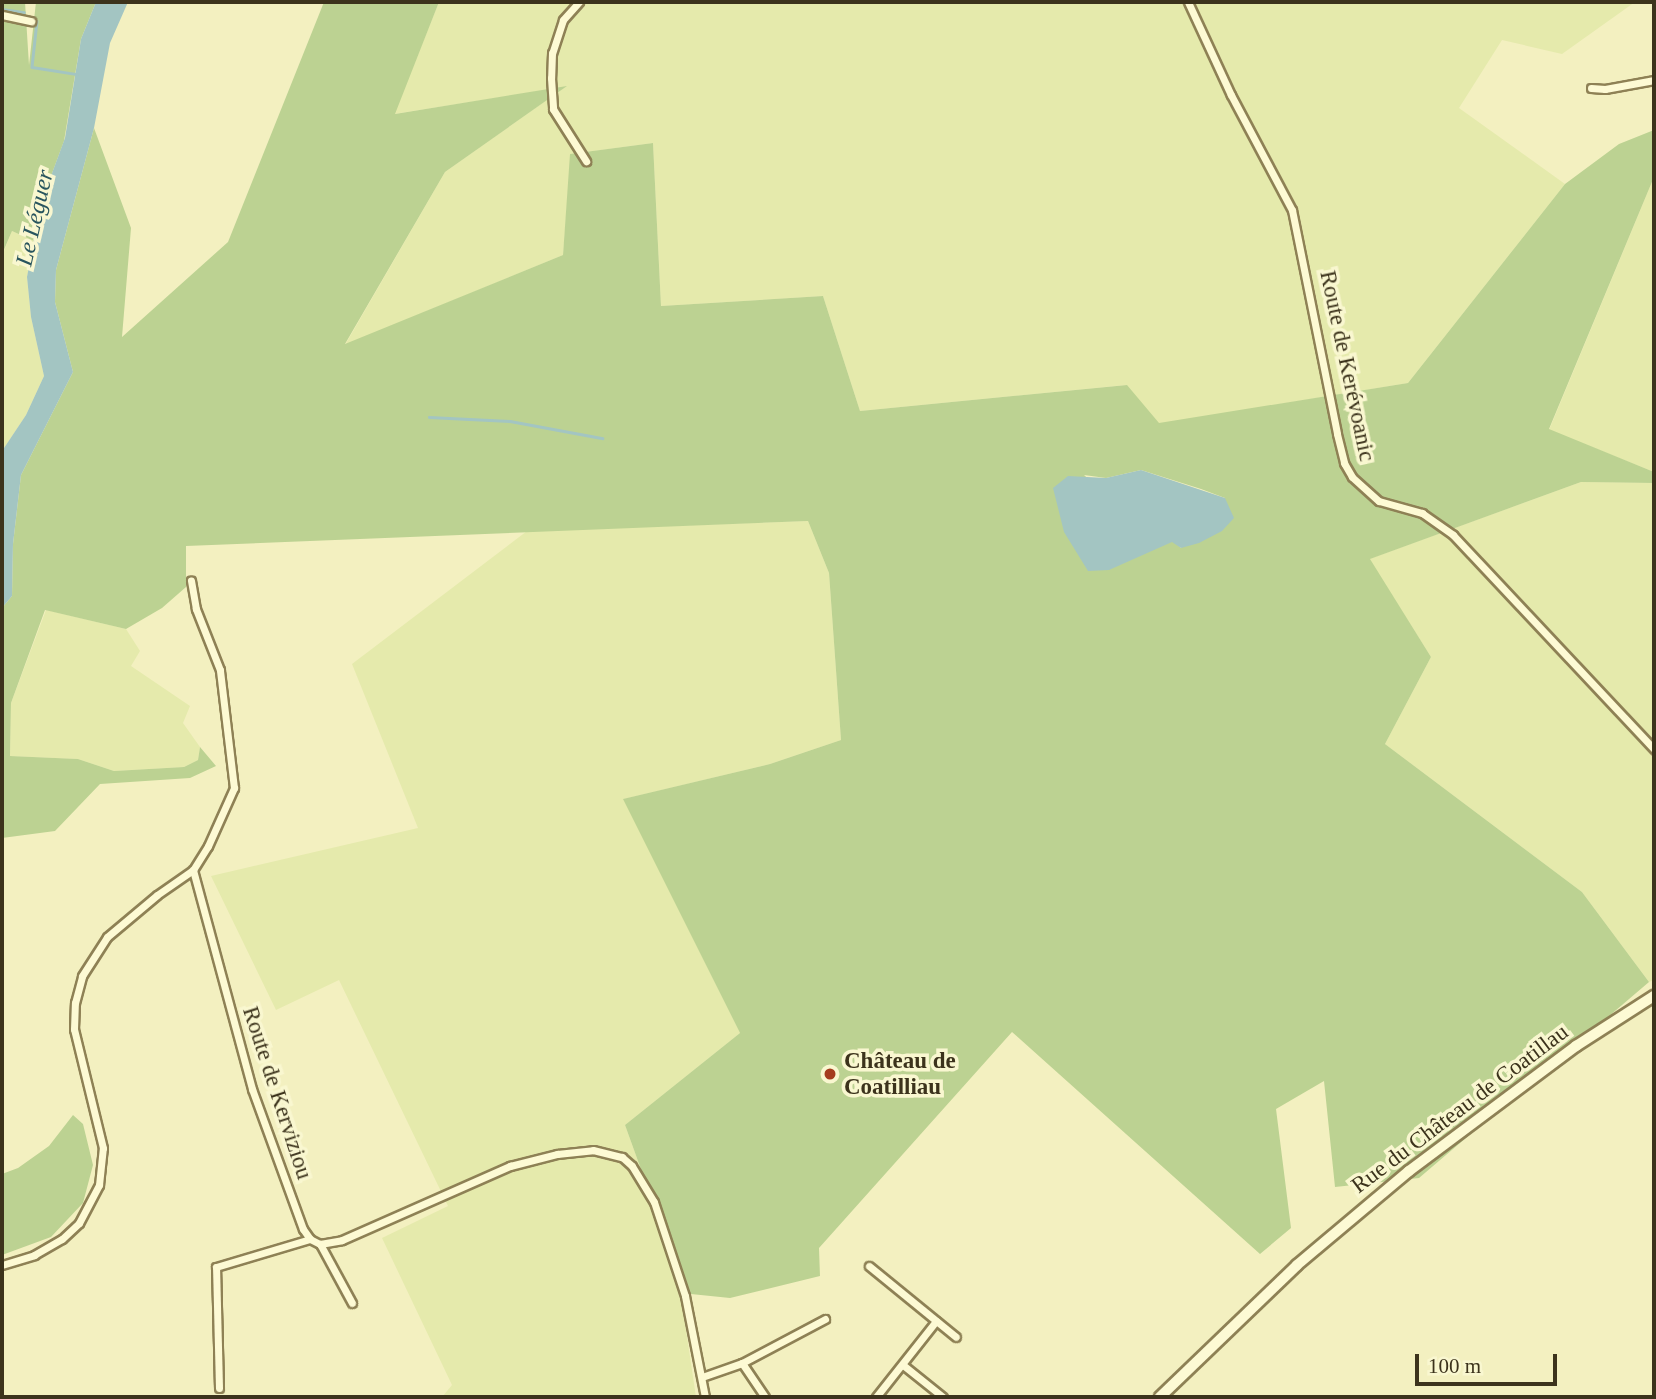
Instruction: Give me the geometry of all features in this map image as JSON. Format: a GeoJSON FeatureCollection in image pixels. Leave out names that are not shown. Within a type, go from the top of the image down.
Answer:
{"type":"FeatureCollection","features":[{"type":"Feature","properties":{"kind":"main road","name":"Rue du Château de Coatillau"},"geometry":{"type":"LineString","coordinates":[[1160,1397],[1297,1265],[1409,1171],[1527,1081],[1654,996]]}},
{"type":"Feature","properties":{"kind":"street"},"geometry":{"type":"LineString","coordinates":[[579,2],[563,20],[552,53],[551,78],[554,108],[586,161]]}},
{"type":"Feature","properties":{"kind":"street","name":"Route de Kerévoanic"},"geometry":{"type":"LineString","coordinates":[[1188,2],[1231,95],[1292,210],[1339,443],[1344,463],[1352,477],[1379,501],[1422,513],[1453,535],[1654,749]]}},
{"type":"Feature","properties":{"kind":"street"},"geometry":{"type":"LineString","coordinates":[[2,15],[31,21]]}},
{"type":"Feature","properties":{"kind":"street"},"geometry":{"type":"LineString","coordinates":[[1591,88],[1605,89],[1654,80]]}},
{"type":"Feature","properties":{"kind":"street"},"geometry":{"type":"LineString","coordinates":[[2,1265],[34,1255],[62,1239],[79,1223],[99,1185],[103,1148],[74,1029],[75,1003],[87,966],[107,937],[157,895],[193,870],[208,846],[234,788],[220,670],[196,609],[191,580]]}},
{"type":"Feature","properties":{"kind":"street","name":"Route de Kerviziou"},"geometry":{"type":"LineString","coordinates":[[193,870],[252,1089],[290,1194],[310,1239]]}},
{"type":"Feature","properties":{"kind":"street"},"geometry":{"type":"LineString","coordinates":[[320,1244],[355,1234],[510,1166],[557,1154],[593,1150],[622,1157],[632,1166],[654,1202],[685,1296],[705,1397]]}},
{"type":"Feature","properties":{"kind":"street"},"geometry":{"type":"LineString","coordinates":[[219,1388],[216,1267],[310,1239],[320,1244],[352,1303]]}},
{"type":"Feature","properties":{"kind":"street"},"geometry":{"type":"LineString","coordinates":[[869,1266],[957,1337]]}},
{"type":"Feature","properties":{"kind":"street"},"geometry":{"type":"LineString","coordinates":[[702,1377],[742,1363],[825,1319]]}},
{"type":"Feature","properties":{"kind":"street"},"geometry":{"type":"LineString","coordinates":[[876,1397],[936,1321]]}},
{"type":"Feature","properties":{"kind":"street"},"geometry":{"type":"LineString","coordinates":[[742,1363],[765,1397]]}},
{"type":"Feature","properties":{"kind":"street"},"geometry":{"type":"LineString","coordinates":[[903,1365],[943,1397]]}},
{"type":"Feature","properties":{"kind":"green space"},"geometry":{"type":"Polygon","coordinates":[[[2,2],[25,2],[29,65],[36,2],[96,2],[81,39],[64,141],[41,203],[34,241],[12,231],[3,252],[2,265],[2,2]]]}},
{"type":"Feature","properties":{"kind":"green space"},"geometry":{"type":"Polygon","coordinates":[[[324,2],[439,2],[395,114],[567,86],[445,172],[345,344],[563,255],[570,154],[653,143],[661,306],[823,296],[860,411],[1127,385],[1159,423],[1408,383],[1565,184],[1619,144],[1654,130],[1654,177],[1549,429],[1654,472],[1654,483],[1581,482],[1370,559],[1431,657],[1385,744],[1582,892],[1649,982],[1419,1178],[1335,1187],[1324,1081],[1276,1109],[1291,1228],[1260,1254],[1012,1032],[819,1248],[820,1276],[730,1298],[691,1294],[677,1269],[625,1125],[740,1033],[623,799],[770,764],[841,740],[829,573],[808,521],[186,546],[186,587],[162,608],[126,629],[45,610],[11,703],[10,756],[78,759],[114,771],[184,767],[198,760],[200,747],[216,766],[190,778],[100,784],[55,831],[2,838],[2,608],[12,596],[13,544],[21,475],[73,372],[55,302],[56,270],[94,128],[131,228],[122,337],[228,242],[324,2]],[[1141,470],[1106,478],[1084,475],[1160,545],[1173,541],[1181,548],[1225,498],[1141,470]]]}},
{"type":"Feature","properties":{"kind":"green space"},"geometry":{"type":"Polygon","coordinates":[[[439,2],[1635,2],[1562,54],[1502,40],[1459,108],[1565,184],[1408,383],[1159,424],[1126,385],[860,411],[823,296],[661,306],[653,143],[571,154],[563,255],[345,345],[445,172],[565,87],[394,114],[439,2]]]}},
{"type":"Feature","properties":{"kind":"green space"},"geometry":{"type":"Polygon","coordinates":[[[1654,177],[1654,472],[1549,430],[1654,177]]]}},
{"type":"Feature","properties":{"kind":"green space"},"geometry":{"type":"Polygon","coordinates":[[[12,231],[34,241],[27,277],[31,317],[44,376],[26,415],[2,451],[2,265],[3,253],[12,231]]]}},
{"type":"Feature","properties":{"kind":"green space"},"geometry":{"type":"Polygon","coordinates":[[[1581,482],[1654,483],[1654,980],[1649,982],[1582,892],[1385,744],[1431,657],[1369,559],[1581,482]]]}},
{"type":"Feature","properties":{"kind":"green space"},"geometry":{"type":"Polygon","coordinates":[[[808,521],[829,573],[841,740],[770,764],[624,799],[740,1033],[625,1125],[677,1269],[696,1397],[442,1397],[452,1385],[382,1238],[448,1206],[339,980],[276,1010],[211,876],[418,828],[352,664],[527,531],[808,521]]]}},
{"type":"Feature","properties":{"kind":"green space"},"geometry":{"type":"Polygon","coordinates":[[[46,610],[126,629],[140,651],[131,666],[190,706],[183,723],[200,747],[198,760],[184,767],[114,771],[78,759],[10,756],[11,703],[46,610]]]}},
{"type":"Feature","properties":{"kind":"green space"},"geometry":{"type":"Polygon","coordinates":[[[73,1115],[83,1124],[93,1165],[83,1203],[51,1237],[2,1255],[2,1174],[18,1168],[49,1146],[73,1115]]]}},
{"type":"Feature","properties":{"kind":"water"},"geometry":{"type":"Polygon","coordinates":[[[96,2],[128,2],[110,43],[94,128],[56,270],[55,302],[73,372],[21,475],[13,544],[12,596],[2,608],[2,451],[26,415],[44,376],[31,317],[27,277],[41,203],[65,138],[81,39],[96,2]]]}},
{"type":"Feature","properties":{"kind":"water"},"geometry":{"type":"Polygon","coordinates":[[[1141,470],[1225,498],[1234,518],[1222,531],[1199,543],[1181,548],[1172,542],[1109,570],[1088,571],[1064,532],[1053,488],[1068,476],[1106,478],[1141,470]]]}},
{"type":"Feature","properties":{"kind":"waterway"},"geometry":{"type":"LineString","coordinates":[[2,9],[24,12]]}},
{"type":"Feature","properties":{"kind":"waterway"},"geometry":{"type":"LineString","coordinates":[[37,21],[32,67],[76,74]]}},
{"type":"Feature","properties":{"kind":"waterway"},"geometry":{"type":"LineString","coordinates":[[429,417],[510,421],[602,438]]}},
{"type":"Feature","properties":{"kind":"place","name":"Château de Coatilliau"},"geometry":{"type":"Point","coordinates":[830,1074]}},
{"type":"Feature","properties":{"kind":"water label","name":"Le Léguer"},"geometry":{"type":"Point","coordinates":[35,218]}}]}
